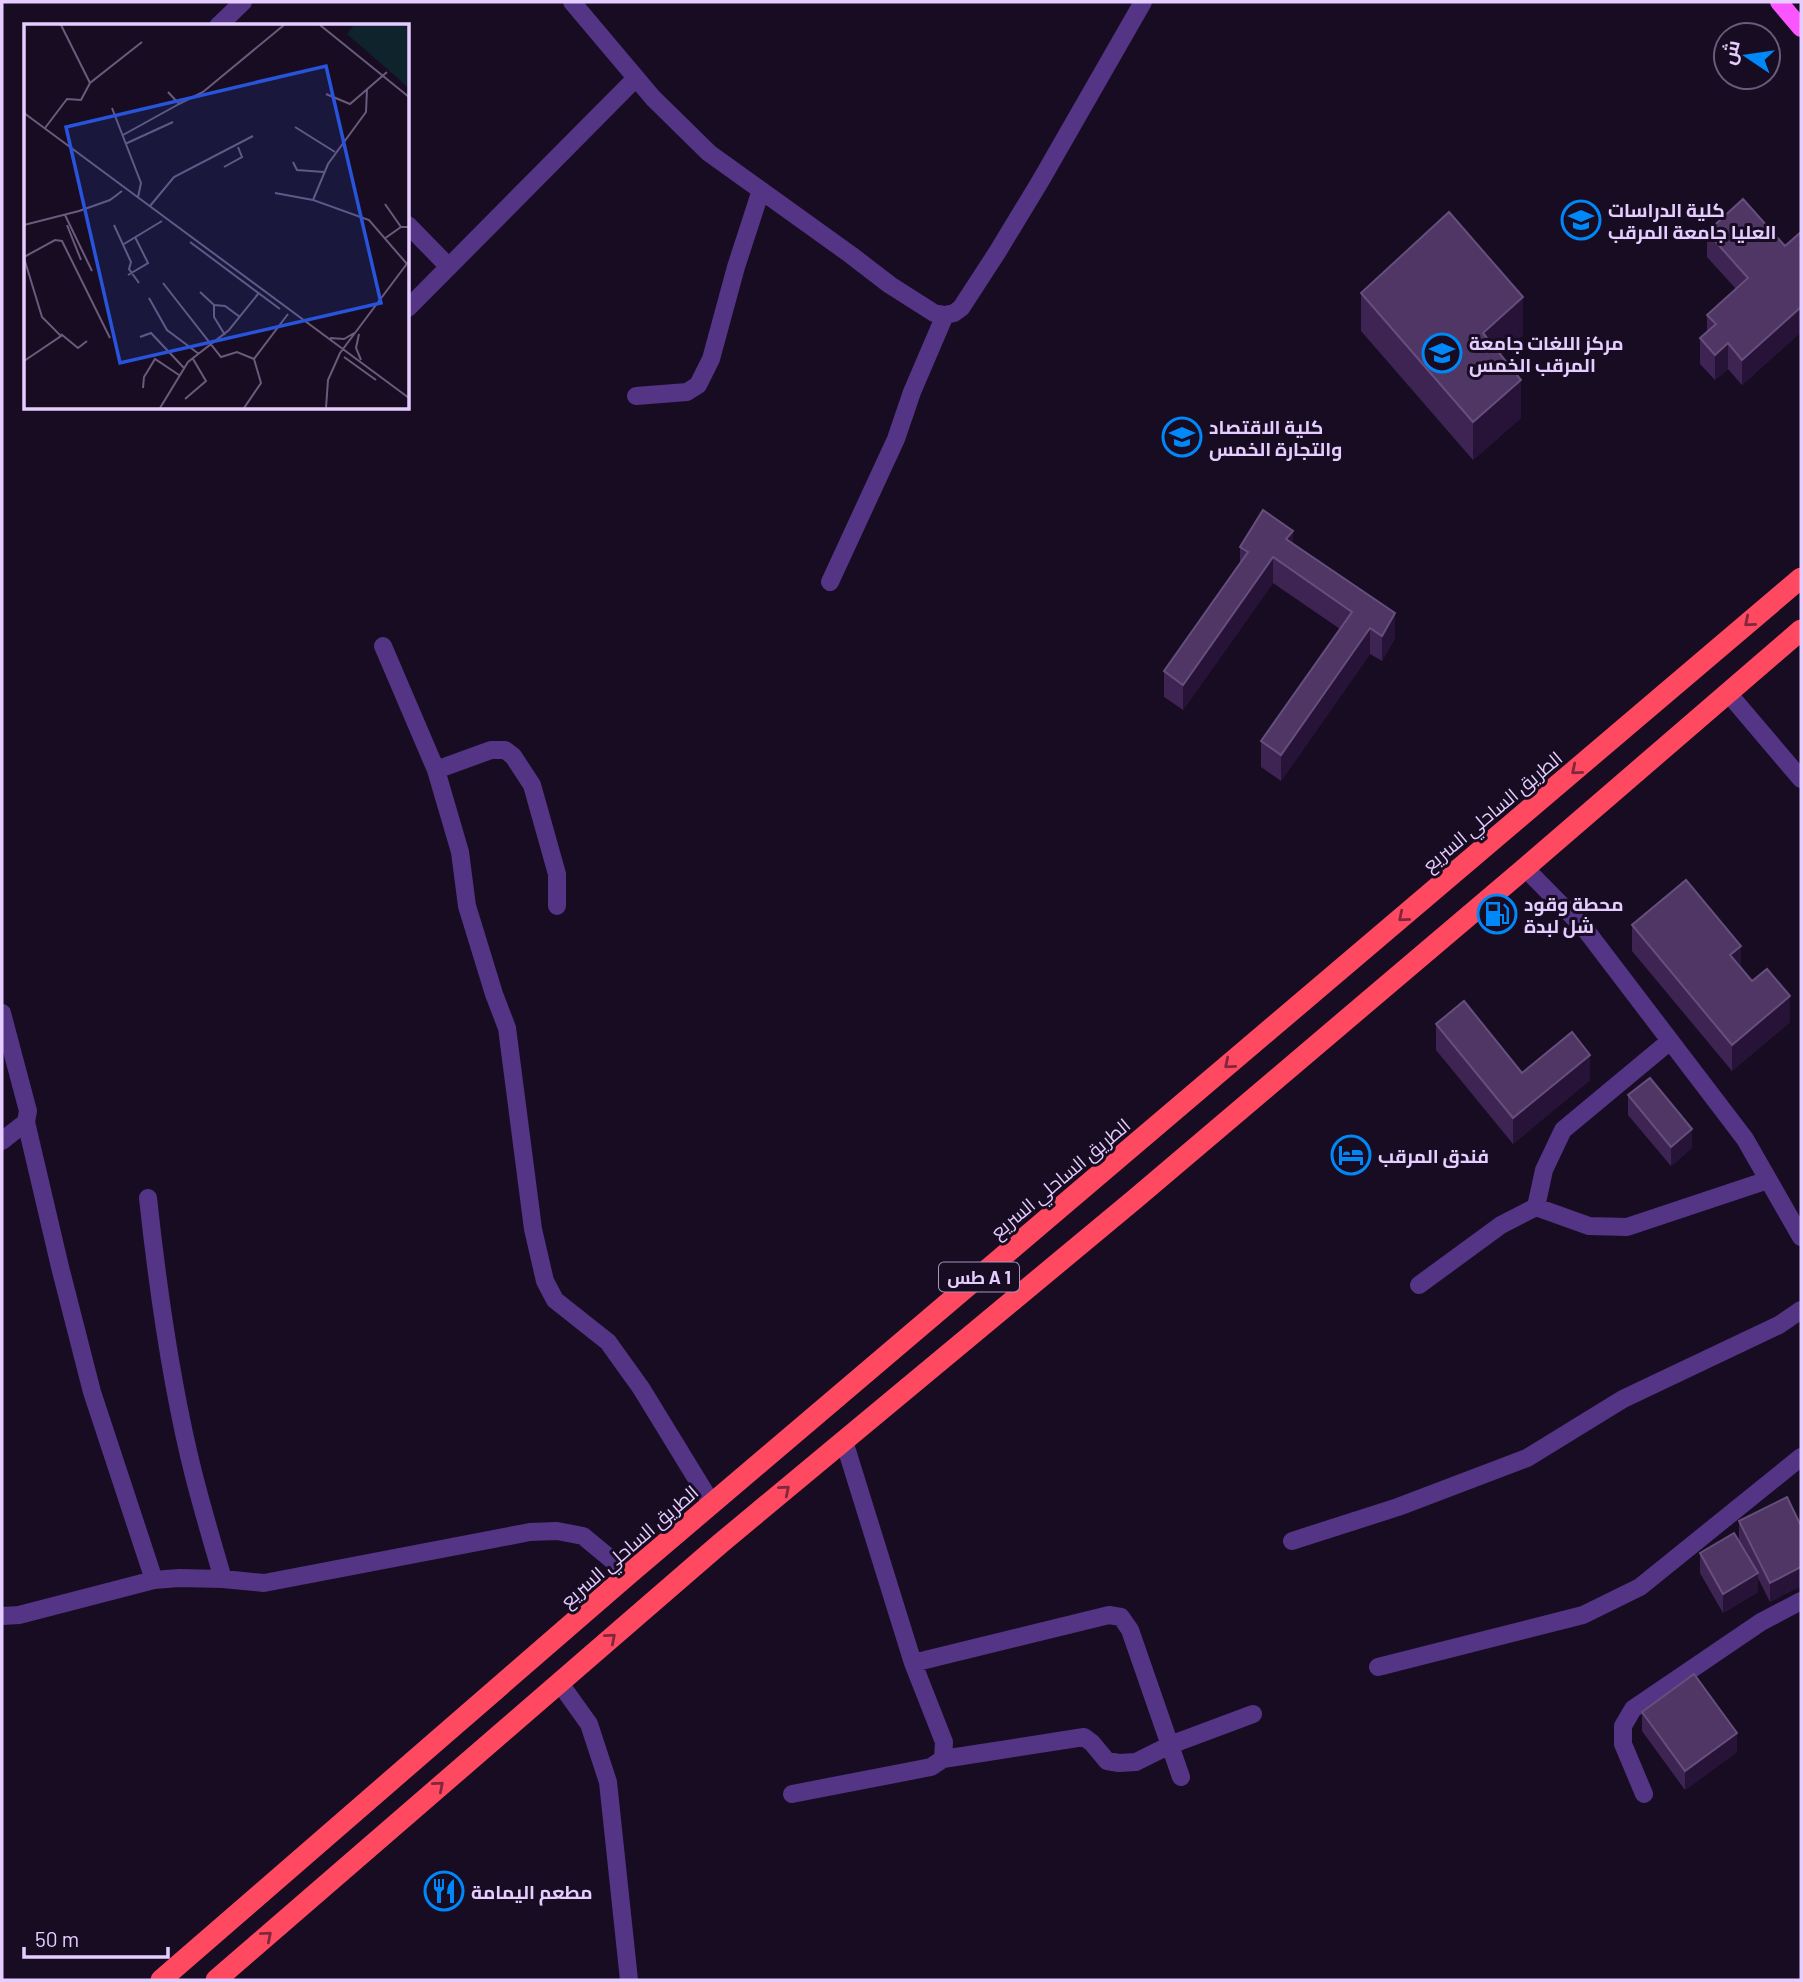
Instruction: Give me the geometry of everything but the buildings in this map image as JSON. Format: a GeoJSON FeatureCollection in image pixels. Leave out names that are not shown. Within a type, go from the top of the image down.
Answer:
{"type":"FeatureCollection","features":[{"type":"Feature","properties":{"kind":"highway","name":"الطريق الساحلي السريع"},"geometry":{"type":"LineString","coordinates":[[161,1980],[629,1574],[1801,578]]}},
{"type":"Feature","properties":{"kind":"highway","name":"طس A 1"},"geometry":{"type":"LineString","coordinates":[[216,1980],[559,1682],[1126,1206],[1801,630]]}},
{"type":"Feature","properties":{"kind":"main road"},"geometry":{"type":"LineString","coordinates":[[1779,2],[1801,28]]}},
{"type":"Feature","properties":{"kind":"street"},"geometry":{"type":"LineString","coordinates":[[220,24],[243,2]]}},
{"type":"Feature","properties":{"kind":"street"},"geometry":{"type":"LineString","coordinates":[[572,2],[653,98],[709,153],[890,285],[934,313],[945,315],[961,308],[998,251],[1143,2]]}},
{"type":"Feature","properties":{"kind":"street"},"geometry":{"type":"LineString","coordinates":[[410,306],[636,78]]}},
{"type":"Feature","properties":{"kind":"street"},"geometry":{"type":"LineString","coordinates":[[636,396],[687,392],[698,385],[711,359],[736,267],[761,190]]}},
{"type":"Feature","properties":{"kind":"street"},"geometry":{"type":"LineString","coordinates":[[410,227],[449,267]]}},
{"type":"Feature","properties":{"kind":"street"},"geometry":{"type":"LineString","coordinates":[[830,582],[896,439],[945,315]]}},
{"type":"Feature","properties":{"kind":"street"},"geometry":{"type":"LineString","coordinates":[[383,646],[436,770],[460,852],[467,906],[507,1028],[533,1229],[545,1280],[555,1300],[608,1342],[641,1388],[712,1504]]}},
{"type":"Feature","properties":{"kind":"street"},"geometry":{"type":"LineString","coordinates":[[1728,693],[1801,779]]}},
{"type":"Feature","properties":{"kind":"street"},"geometry":{"type":"LineString","coordinates":[[436,770],[491,750],[505,750],[513,756],[532,785],[557,874],[557,905]]}},
{"type":"Feature","properties":{"kind":"street"},"geometry":{"type":"LineString","coordinates":[[1525,868],[1585,929],[1745,1139],[1801,1237]]}},
{"type":"Feature","properties":{"kind":"street"},"geometry":{"type":"LineString","coordinates":[[2,1013],[26,1099],[26,1122],[92,1392],[154,1580]]}},
{"type":"Feature","properties":{"kind":"street"},"geometry":{"type":"LineString","coordinates":[[1536,1208],[1544,1170],[1563,1130],[1670,1041]]}},
{"type":"Feature","properties":{"kind":"street"},"geometry":{"type":"LineString","coordinates":[[2,1141],[26,1122]]}},
{"type":"Feature","properties":{"kind":"street"},"geometry":{"type":"LineString","coordinates":[[1419,1285],[1501,1225],[1536,1208],[1589,1226],[1627,1227],[1769,1180]]}},
{"type":"Feature","properties":{"kind":"street"},"geometry":{"type":"LineString","coordinates":[[148,1198],[173,1374],[194,1475],[223,1579]]}},
{"type":"Feature","properties":{"kind":"street"},"geometry":{"type":"LineString","coordinates":[[1292,1541],[1398,1507],[1527,1458],[1623,1399],[1779,1325],[1801,1310]]}},
{"type":"Feature","properties":{"kind":"street"},"geometry":{"type":"LineString","coordinates":[[844,1441],[913,1663],[944,1742],[943,1759]]}},
{"type":"Feature","properties":{"kind":"street"},"geometry":{"type":"LineString","coordinates":[[1378,1667],[1583,1615],[1640,1587],[1801,1457]]}},
{"type":"Feature","properties":{"kind":"street"},"geometry":{"type":"LineString","coordinates":[[2,1616],[19,1615],[154,1580],[179,1577],[264,1583],[530,1532],[557,1531],[583,1536],[629,1574]]}},
{"type":"Feature","properties":{"kind":"street"},"geometry":{"type":"LineString","coordinates":[[1644,1794],[1623,1744],[1623,1726],[1633,1709],[1761,1622],[1801,1601]]}},
{"type":"Feature","properties":{"kind":"street"},"geometry":{"type":"LineString","coordinates":[[913,1663],[1109,1615],[1121,1617],[1129,1630],[1181,1777]]}},
{"type":"Feature","properties":{"kind":"street"},"geometry":{"type":"LineString","coordinates":[[559,1682],[589,1724],[608,1782],[629,1980]]}},
{"type":"Feature","properties":{"kind":"street"},"geometry":{"type":"LineString","coordinates":[[792,1794],[931,1767],[943,1759],[1084,1737],[1093,1743],[1107,1761],[1136,1762],[1170,1745],[1254,1714]]}},
{"type":"Feature","properties":{"kind":"place","name":"كلية الدراسات العليا جامعة المرقب"},"geometry":{"type":"Point","coordinates":[1581,220]}},
{"type":"Feature","properties":{"kind":"place","name":"مركز اللغات جامعة المرقب الخمس"},"geometry":{"type":"Point","coordinates":[1442,353]}},
{"type":"Feature","properties":{"kind":"place","name":"كلية الاقتصاد والتجارة الخمس"},"geometry":{"type":"Point","coordinates":[1182,437]}},
{"type":"Feature","properties":{"kind":"place","name":"محطة وقود شل لبدة"},"geometry":{"type":"Point","coordinates":[1497,914]}},
{"type":"Feature","properties":{"kind":"place","name":"فندق المرقب"},"geometry":{"type":"Point","coordinates":[1351,1155]}},
{"type":"Feature","properties":{"kind":"place","name":"مطعم اليمامة"},"geometry":{"type":"Point","coordinates":[444,1891]}}]}
